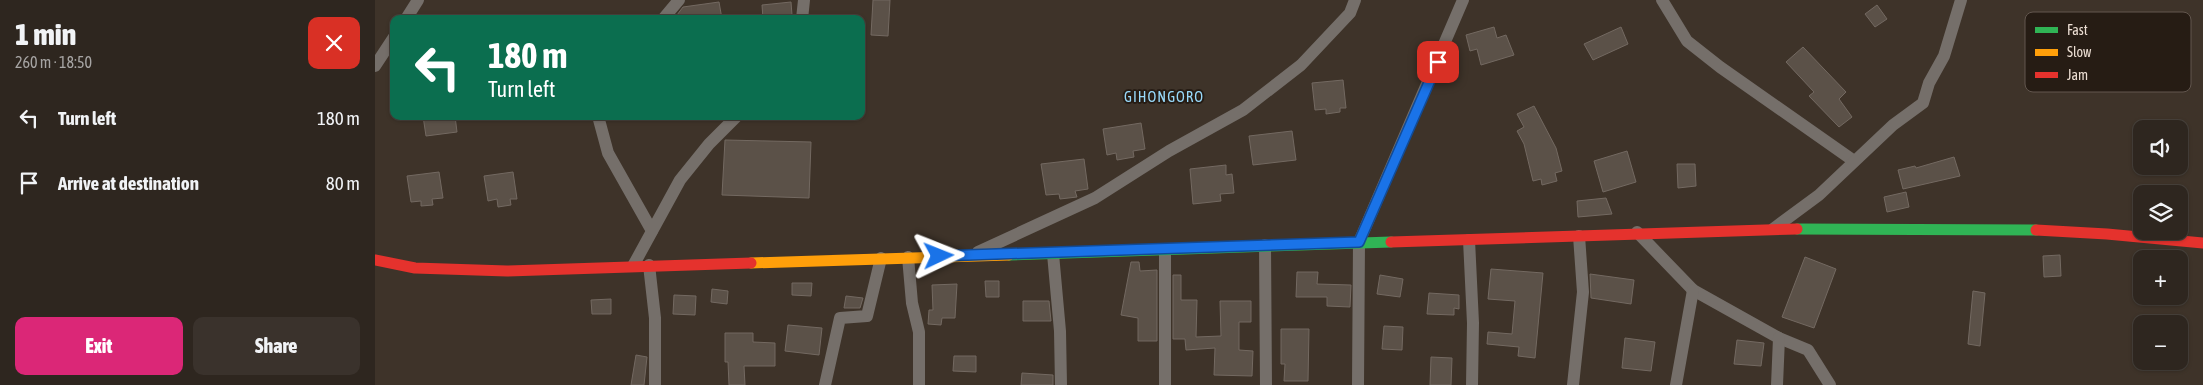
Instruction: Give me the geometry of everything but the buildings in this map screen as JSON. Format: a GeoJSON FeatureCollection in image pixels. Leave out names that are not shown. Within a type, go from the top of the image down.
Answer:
{"type":"FeatureCollection","features":[{"type":"Feature","properties":{"kind":"main road"},"geometry":{"type":"LineString","coordinates":[[375,260],[415,268],[507,271],[649,265],[1053,254],[1265,245],[1469,240],[1637,232],[1773,229],[2008,228],[2148,236],[2203,243]]}},
{"type":"Feature","properties":{"kind":"street"},"geometry":{"type":"LineString","coordinates":[[409,15],[418,0]]}},
{"type":"Feature","properties":{"kind":"street"},"geometry":{"type":"LineString","coordinates":[[666,15],[679,0]]}},
{"type":"Feature","properties":{"kind":"street"},"geometry":{"type":"LineString","coordinates":[[802,15],[804,0]]}},
{"type":"Feature","properties":{"kind":"street"},"geometry":{"type":"LineString","coordinates":[[971,255],[1095,198],[1169,151],[1243,110],[1301,65],[1350,13],[1355,0]]}},
{"type":"Feature","properties":{"kind":"street"},"geometry":{"type":"LineString","coordinates":[[1358,385],[1359,242],[1463,0]]}},
{"type":"Feature","properties":{"kind":"street"},"geometry":{"type":"LineString","coordinates":[[1662,0],[1687,41],[1720,67],[1854,161]]}},
{"type":"Feature","properties":{"kind":"street"},"geometry":{"type":"LineString","coordinates":[[1773,229],[1819,196],[1893,125],[1923,103],[1929,83],[1944,56],[1961,0]]}},
{"type":"Feature","properties":{"kind":"street"},"geometry":{"type":"LineString","coordinates":[[375,66],[390,44]]}},
{"type":"Feature","properties":{"kind":"street"},"geometry":{"type":"LineString","coordinates":[[599,120],[608,153],[652,230]]}},
{"type":"Feature","properties":{"kind":"street"},"geometry":{"type":"LineString","coordinates":[[633,266],[680,180],[709,144],[733,120]]}},
{"type":"Feature","properties":{"kind":"street"},"geometry":{"type":"LineString","coordinates":[[1637,232],[1693,290],[1779,338],[1808,350],[1830,385]]}},
{"type":"Feature","properties":{"kind":"street"},"geometry":{"type":"LineString","coordinates":[[1573,385],[1583,292],[1579,236]]}},
{"type":"Feature","properties":{"kind":"street"},"geometry":{"type":"LineString","coordinates":[[1469,240],[1473,323],[1472,385]]}},
{"type":"Feature","properties":{"kind":"street"},"geometry":{"type":"LineString","coordinates":[[1265,245],[1266,385]]}},
{"type":"Feature","properties":{"kind":"street"},"geometry":{"type":"LineString","coordinates":[[1165,250],[1165,385]]}},
{"type":"Feature","properties":{"kind":"street"},"geometry":{"type":"LineString","coordinates":[[1053,254],[1061,331],[1061,385]]}},
{"type":"Feature","properties":{"kind":"street"},"geometry":{"type":"LineString","coordinates":[[908,257],[912,303],[919,332],[919,385]]}},
{"type":"Feature","properties":{"kind":"street"},"geometry":{"type":"LineString","coordinates":[[825,385],[840,318],[867,316],[881,258]]}},
{"type":"Feature","properties":{"kind":"street"},"geometry":{"type":"LineString","coordinates":[[649,265],[655,318],[655,385]]}},
{"type":"Feature","properties":{"kind":"street"},"geometry":{"type":"LineString","coordinates":[[1676,385],[1693,290]]}},
{"type":"Feature","properties":{"kind":"street"},"geometry":{"type":"LineString","coordinates":[[1777,385],[1779,338]]}},
{"type":"Feature","properties":{"kind":"traffic: fast"},"geometry":{"type":"LineString","coordinates":[[1797,229],[2036,230]]}},
{"type":"Feature","properties":{"kind":"traffic: fast"},"geometry":{"type":"LineString","coordinates":[[1009,255],[1391,242]]}},
{"type":"Feature","properties":{"kind":"traffic: slow"},"geometry":{"type":"LineString","coordinates":[[751,263],[1009,255]]}},
{"type":"Feature","properties":{"kind":"traffic: jam"},"geometry":{"type":"LineString","coordinates":[[1391,242],[1797,229]]}},
{"type":"Feature","properties":{"kind":"traffic: jam"},"geometry":{"type":"LineString","coordinates":[[2036,230],[2107,234],[2203,243]]}},
{"type":"Feature","properties":{"kind":"traffic: jam"},"geometry":{"type":"LineString","coordinates":[[375,260],[415,268],[507,271],[751,263]]}},
{"type":"Feature","properties":{"kind":"district","name":"GIHONGORO"},"geometry":{"type":"Point","coordinates":[1164,97]}},
{"type":"Feature","properties":{"kind":"route"},"geometry":{"type":"LineString","coordinates":[[939,256],[1165,250],[1359,242],[1438,62]]}}]}
